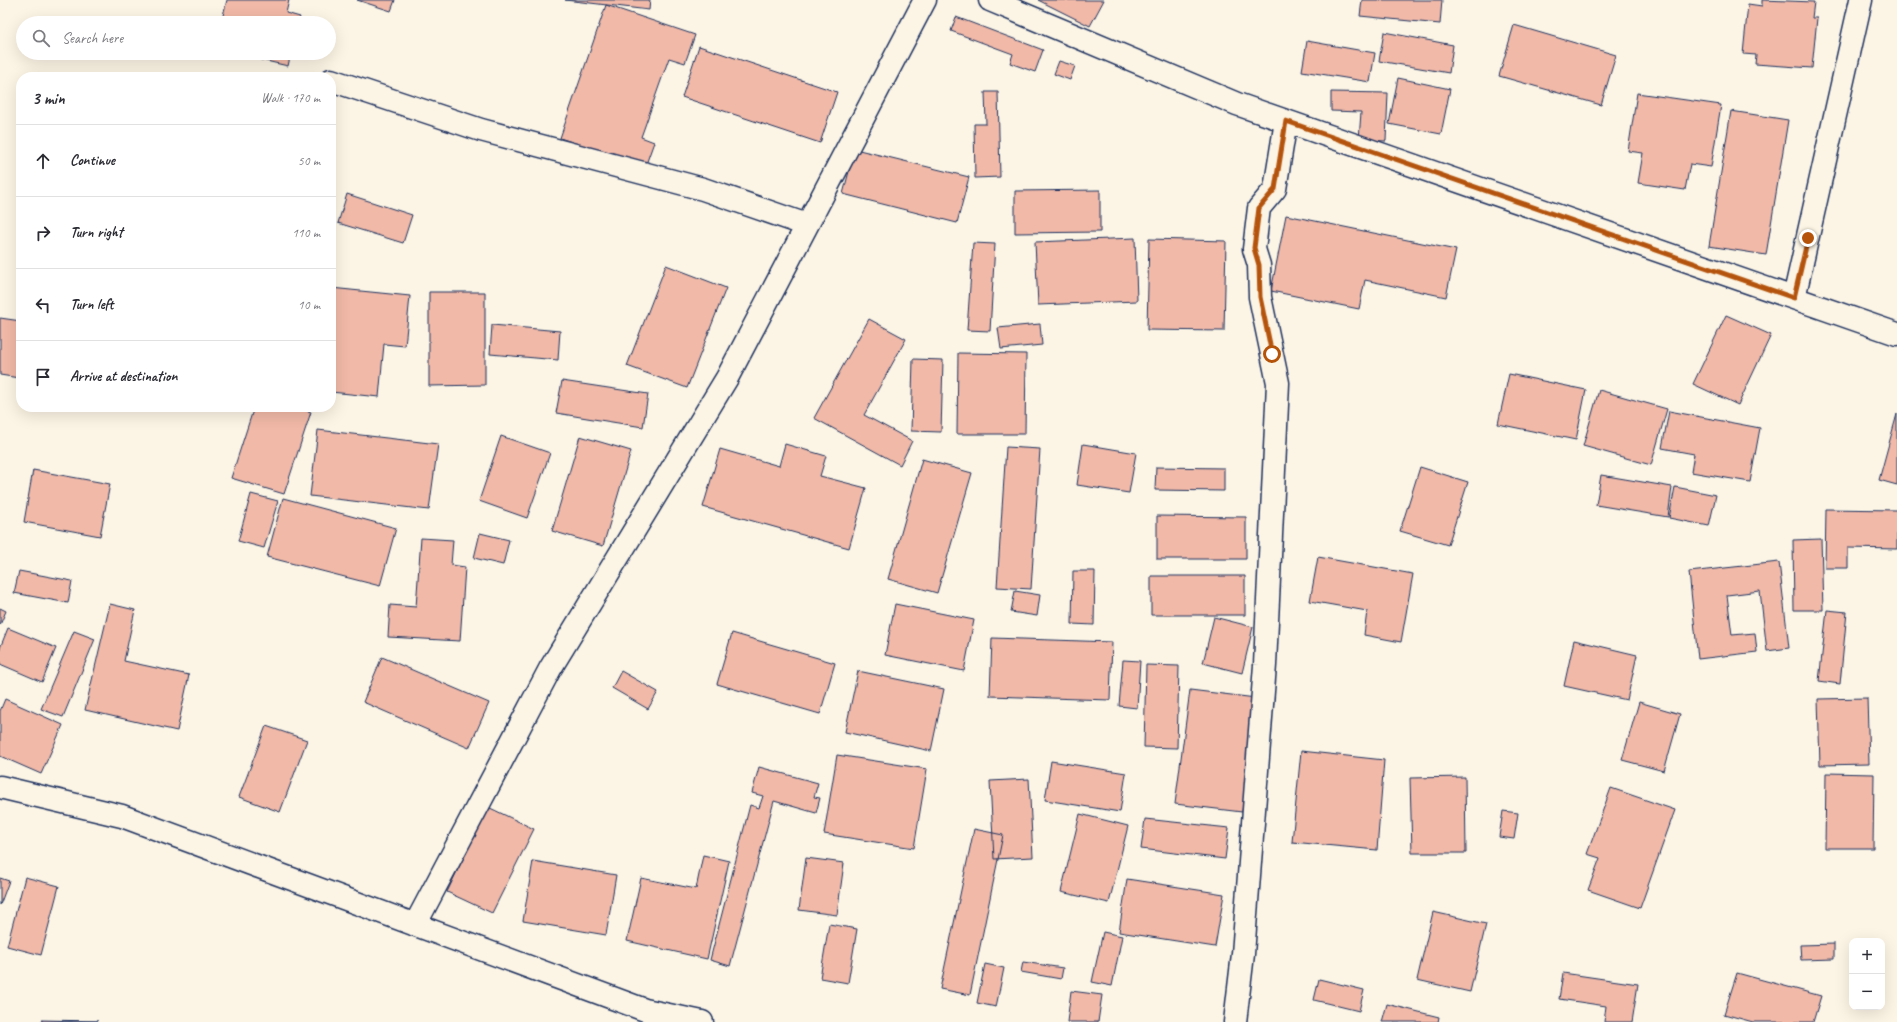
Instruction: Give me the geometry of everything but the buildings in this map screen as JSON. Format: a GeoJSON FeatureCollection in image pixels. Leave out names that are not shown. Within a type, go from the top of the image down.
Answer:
{"type":"FeatureCollection","features":[{"type":"Feature","properties":{"kind":"street"},"geometry":{"type":"LineString","coordinates":[[415,925],[550,669],[727,378],[925,0]]}},
{"type":"Feature","properties":{"kind":"street"},"geometry":{"type":"LineString","coordinates":[[990,0],[1237,104],[1897,334]]}},
{"type":"Feature","properties":{"kind":"street"},"geometry":{"type":"LineString","coordinates":[[1794,298],[1861,0]]}},
{"type":"Feature","properties":{"kind":"street"},"geometry":{"type":"LineString","coordinates":[[336,82],[481,130],[703,189],[807,225]]}},
{"type":"Feature","properties":{"kind":"street"},"geometry":{"type":"LineString","coordinates":[[1235,1022],[1243,954],[1265,665],[1278,383],[1260,297],[1259,265],[1254,248],[1259,208],[1275,189],[1286,121]]}},
{"type":"Feature","properties":{"kind":"street"},"geometry":{"type":"LineString","coordinates":[[0,787],[122,816],[645,1010],[702,1022]]}},
{"type":"Feature","properties":{"kind":"route"},"geometry":{"type":"LineString","coordinates":[[1272,354],[1260,297],[1259,265],[1254,248],[1259,208],[1275,189],[1286,121],[1794,298],[1808,238]]}}]}
